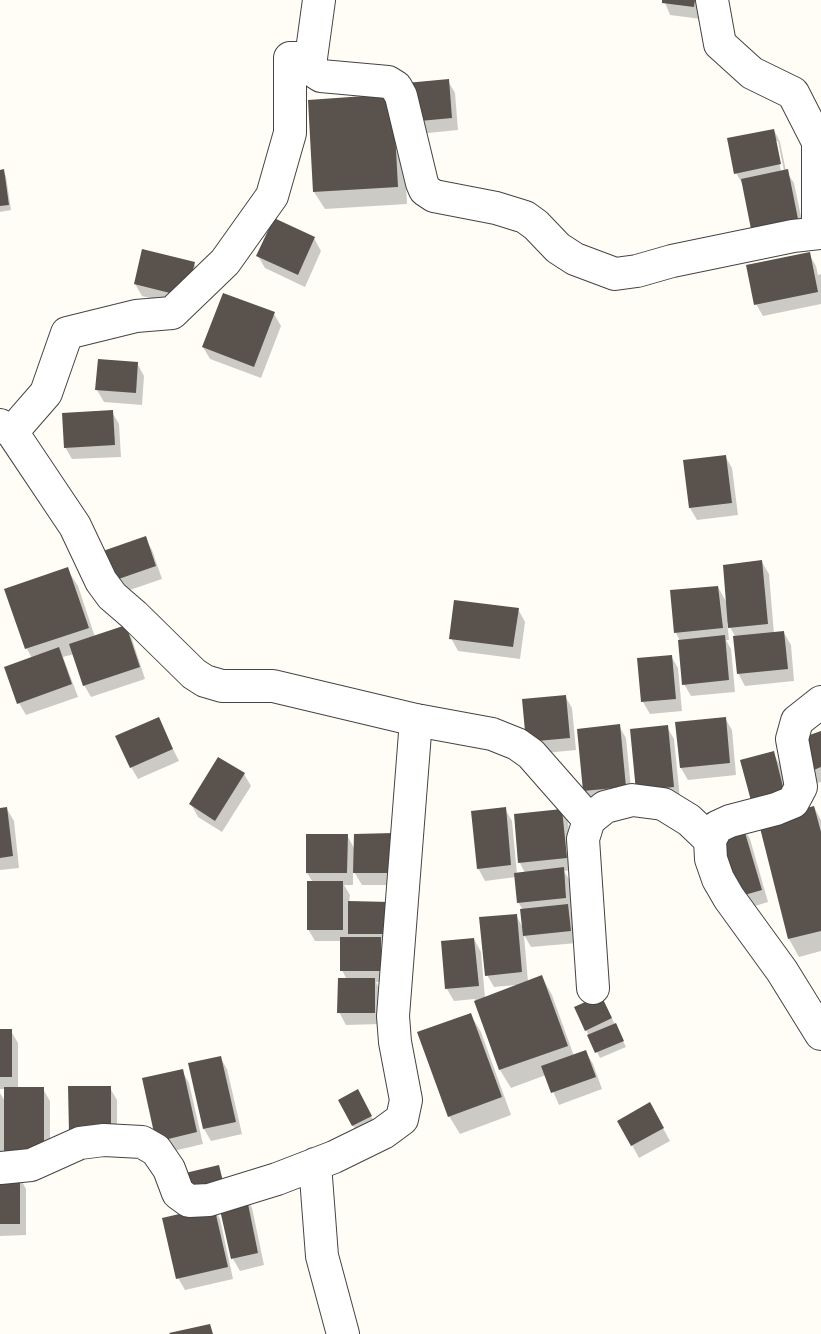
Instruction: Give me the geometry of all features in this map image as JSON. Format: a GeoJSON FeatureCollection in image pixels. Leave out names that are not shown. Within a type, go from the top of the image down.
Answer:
{"type":"FeatureCollection","features":[{"type":"Feature","properties":{"kind":"street"},"geometry":{"type":"LineString","coordinates":[[320,0],[311,66],[321,76],[374,79],[388,82],[396,87],[401,96],[425,190],[434,196],[495,208],[525,217],[537,225],[558,248],[575,259],[590,267],[615,274],[793,236],[820,233],[818,142],[793,93],[752,73],[720,44],[711,0]]}},
{"type":"Feature","properties":{"kind":"street"},"geometry":{"type":"LineString","coordinates":[[311,58],[290,58],[290,133],[272,196],[225,262],[172,314],[136,316],[67,333],[46,393],[6,429],[75,526],[101,581],[112,596],[194,674],[205,681],[222,686],[273,686],[416,720],[492,734],[517,744],[531,754],[589,820]]}},
{"type":"Feature","properties":{"kind":"street"},"geometry":{"type":"LineString","coordinates":[[821,702],[797,721],[792,739],[801,787],[793,802],[777,809],[730,820],[717,827],[710,840],[711,859],[718,879],[729,898],[782,971],[821,1034]]}},
{"type":"Feature","properties":{"kind":"street"},"geometry":{"type":"LineString","coordinates":[[0,1168],[31,1165],[80,1143],[104,1140],[142,1142],[156,1150],[170,1169],[178,1193],[189,1201],[209,1200],[277,1179],[334,1157],[383,1133],[402,1119],[405,1100],[393,1016],[416,720]]}},
{"type":"Feature","properties":{"kind":"street"},"geometry":{"type":"LineString","coordinates":[[593,988],[583,839],[589,820],[605,807],[632,800],[663,804],[689,820],[710,840]]}},
{"type":"Feature","properties":{"kind":"street"},"geometry":{"type":"LineString","coordinates":[[315,1164],[322,1256],[343,1334]]}},
{"type":"Feature","properties":{"kind":"building"},"geometry":{"type":"Polygon","coordinates":[[[662,0],[695,0],[694,7],[662,3],[662,0]]]}},
{"type":"Feature","properties":{"kind":"building"},"geometry":{"type":"Polygon","coordinates":[[[449,79],[452,118],[409,122],[406,83],[449,79]]]}},
{"type":"Feature","properties":{"kind":"building"},"geometry":{"type":"Polygon","coordinates":[[[393,94],[398,187],[313,192],[308,100],[393,94]]]}},
{"type":"Feature","properties":{"kind":"building"},"geometry":{"type":"Polygon","coordinates":[[[774,129],[781,164],[734,174],[727,138],[774,129]]]}},
{"type":"Feature","properties":{"kind":"building"},"geometry":{"type":"Polygon","coordinates":[[[4,169],[9,205],[0,206],[0,170],[4,169]]]}},
{"type":"Feature","properties":{"kind":"building"},"geometry":{"type":"Polygon","coordinates":[[[788,169],[799,224],[752,234],[741,179],[788,169]]]}},
{"type":"Feature","properties":{"kind":"building"},"geometry":{"type":"Polygon","coordinates":[[[274,218],[315,237],[298,275],[256,256],[274,218]]]}},
{"type":"Feature","properties":{"kind":"building"},"geometry":{"type":"Polygon","coordinates":[[[142,249],[195,262],[186,297],[134,284],[142,249]]]}},
{"type":"Feature","properties":{"kind":"building"},"geometry":{"type":"Polygon","coordinates":[[[810,252],[818,292],[754,305],[746,265],[810,252]]]}},
{"type":"Feature","properties":{"kind":"building"},"geometry":{"type":"Polygon","coordinates":[[[223,293],[275,312],[254,367],[202,347],[223,293]]]}},
{"type":"Feature","properties":{"kind":"building"},"geometry":{"type":"Polygon","coordinates":[[[98,359],[138,362],[136,393],[95,390],[98,359]]]}},
{"type":"Feature","properties":{"kind":"building"},"geometry":{"type":"Polygon","coordinates":[[[113,410],[115,445],[64,448],[62,413],[113,410]]]}},
{"type":"Feature","properties":{"kind":"building"},"geometry":{"type":"Polygon","coordinates":[[[726,455],[732,503],[689,508],[683,460],[726,455]]]}},
{"type":"Feature","properties":{"kind":"building"},"geometry":{"type":"Polygon","coordinates":[[[146,536],[156,566],[110,582],[100,552],[146,536]]]}},
{"type":"Feature","properties":{"kind":"building"},"geometry":{"type":"Polygon","coordinates":[[[762,560],[768,624],[728,628],[723,565],[762,560]]]}},
{"type":"Feature","properties":{"kind":"building"},"geometry":{"type":"Polygon","coordinates":[[[68,567],[89,628],[25,649],[4,589],[68,567]]]}},
{"type":"Feature","properties":{"kind":"building"},"geometry":{"type":"Polygon","coordinates":[[[718,586],[723,628],[674,633],[670,590],[718,586]]]}},
{"type":"Feature","properties":{"kind":"building"},"geometry":{"type":"Polygon","coordinates":[[[454,600],[519,608],[513,647],[449,639],[454,600]]]}},
{"type":"Feature","properties":{"kind":"building"},"geometry":{"type":"Polygon","coordinates":[[[126,625],[140,667],[83,686],[69,644],[126,625]]]}},
{"type":"Feature","properties":{"kind":"building"},"geometry":{"type":"Polygon","coordinates":[[[784,631],[788,669],[737,674],[733,636],[784,631]]]}},
{"type":"Feature","properties":{"kind":"building"},"geometry":{"type":"Polygon","coordinates":[[[725,635],[729,680],[682,685],[678,640],[725,635]]]}},
{"type":"Feature","properties":{"kind":"building"},"geometry":{"type":"Polygon","coordinates":[[[59,647],[72,684],[17,704],[4,667],[59,647]]]}},
{"type":"Feature","properties":{"kind":"building"},"geometry":{"type":"Polygon","coordinates":[[[672,655],[676,699],[641,702],[637,658],[672,655]]]}},
{"type":"Feature","properties":{"kind":"building"},"geometry":{"type":"Polygon","coordinates":[[[566,695],[570,738],[526,742],[522,699],[566,695]]]}},
{"type":"Feature","properties":{"kind":"building"},"geometry":{"type":"Polygon","coordinates":[[[159,717],[173,749],[130,768],[115,736],[159,717]]]}},
{"type":"Feature","properties":{"kind":"building"},"geometry":{"type":"Polygon","coordinates":[[[726,717],[730,763],[680,768],[675,722],[726,717]]]}},
{"type":"Feature","properties":{"kind":"building"},"geometry":{"type":"Polygon","coordinates":[[[620,724],[626,787],[583,791],[577,729],[620,724]]]}},
{"type":"Feature","properties":{"kind":"building"},"geometry":{"type":"Polygon","coordinates":[[[668,725],[674,787],[636,791],[630,729],[668,725]]]}},
{"type":"Feature","properties":{"kind":"building"},"geometry":{"type":"Polygon","coordinates":[[[821,731],[821,767],[809,772],[798,739],[821,731]]]}},
{"type":"Feature","properties":{"kind":"building"},"geometry":{"type":"Polygon","coordinates":[[[774,751],[786,799],[753,808],[740,760],[774,751]]]}},
{"type":"Feature","properties":{"kind":"building"},"geometry":{"type":"Polygon","coordinates":[[[218,757],[245,773],[215,821],[189,804],[218,757]]]}},
{"type":"Feature","properties":{"kind":"building"},"geometry":{"type":"Polygon","coordinates":[[[814,806],[821,832],[821,931],[788,939],[758,820],[814,806]]]}},
{"type":"Feature","properties":{"kind":"building"},"geometry":{"type":"Polygon","coordinates":[[[7,807],[13,856],[0,858],[0,808],[7,807]]]}},
{"type":"Feature","properties":{"kind":"building"},"geometry":{"type":"Polygon","coordinates":[[[506,807],[511,865],[477,869],[471,811],[506,807]]]}},
{"type":"Feature","properties":{"kind":"building"},"geometry":{"type":"Polygon","coordinates":[[[562,809],[567,858],[518,863],[514,814],[562,809]]]}},
{"type":"Feature","properties":{"kind":"building"},"geometry":{"type":"Polygon","coordinates":[[[743,826],[762,890],[734,898],[715,834],[743,826]]]}},
{"type":"Feature","properties":{"kind":"building"},"geometry":{"type":"Polygon","coordinates":[[[394,833],[394,873],[353,873],[354,834],[394,833]]]}},
{"type":"Feature","properties":{"kind":"building"},"geometry":{"type":"Polygon","coordinates":[[[306,834],[348,834],[347,873],[306,873],[306,834]]]}},
{"type":"Feature","properties":{"kind":"building"},"geometry":{"type":"Polygon","coordinates":[[[564,867],[566,898],[517,903],[514,873],[564,867]]]}},
{"type":"Feature","properties":{"kind":"building"},"geometry":{"type":"Polygon","coordinates":[[[307,881],[343,881],[343,930],[307,930],[307,881]]]}},
{"type":"Feature","properties":{"kind":"building"},"geometry":{"type":"Polygon","coordinates":[[[348,901],[391,902],[391,934],[348,934],[348,901]]]}},
{"type":"Feature","properties":{"kind":"building"},"geometry":{"type":"Polygon","coordinates":[[[568,904],[571,931],[523,936],[520,909],[568,904]]]}},
{"type":"Feature","properties":{"kind":"building"},"geometry":{"type":"Polygon","coordinates":[[[517,914],[522,972],[485,976],[479,917],[517,914]]]}},
{"type":"Feature","properties":{"kind":"building"},"geometry":{"type":"Polygon","coordinates":[[[340,937],[381,937],[381,971],[340,971],[340,937]]]}},
{"type":"Feature","properties":{"kind":"building"},"geometry":{"type":"Polygon","coordinates":[[[474,938],[479,986],[445,989],[441,941],[474,938]]]}},
{"type":"Feature","properties":{"kind":"building"},"geometry":{"type":"Polygon","coordinates":[[[542,975],[568,1046],[499,1070],[474,1001],[542,975]]]}},
{"type":"Feature","properties":{"kind":"building"},"geometry":{"type":"Polygon","coordinates":[[[338,978],[375,978],[375,1013],[337,1013],[338,978]]]}},
{"type":"Feature","properties":{"kind":"building"},"geometry":{"type":"Polygon","coordinates":[[[601,995],[612,1018],[585,1031],[574,1007],[601,995]]]}},
{"type":"Feature","properties":{"kind":"building"},"geometry":{"type":"Polygon","coordinates":[[[471,1013],[502,1097],[448,1117],[417,1032],[471,1013]]]}},
{"type":"Feature","properties":{"kind":"building"},"geometry":{"type":"Polygon","coordinates":[[[616,1023],[624,1041],[595,1053],[587,1035],[616,1023]]]}},
{"type":"Feature","properties":{"kind":"building"},"geometry":{"type":"Polygon","coordinates":[[[0,1029],[12,1029],[12,1077],[0,1077],[0,1029]]]}},
{"type":"Feature","properties":{"kind":"building"},"geometry":{"type":"Polygon","coordinates":[[[586,1050],[596,1077],[551,1093],[541,1066],[586,1050]]]}},
{"type":"Feature","properties":{"kind":"building"},"geometry":{"type":"Polygon","coordinates":[[[221,1056],[236,1122],[203,1129],[188,1063],[221,1056]]]}},
{"type":"Feature","properties":{"kind":"building"},"geometry":{"type":"Polygon","coordinates":[[[183,1069],[197,1132],[156,1142],[142,1078],[183,1069]]]}},
{"type":"Feature","properties":{"kind":"building"},"geometry":{"type":"Polygon","coordinates":[[[68,1086],[111,1086],[111,1132],[69,1133],[68,1086]]]}},
{"type":"Feature","properties":{"kind":"building"},"geometry":{"type":"Polygon","coordinates":[[[4,1087],[44,1087],[44,1157],[4,1157],[4,1087]]]}},
{"type":"Feature","properties":{"kind":"building"},"geometry":{"type":"Polygon","coordinates":[[[358,1089],[372,1116],[352,1126],[338,1100],[358,1089]]]}},
{"type":"Feature","properties":{"kind":"building"},"geometry":{"type":"Polygon","coordinates":[[[650,1102],[664,1128],[631,1146],[617,1121],[650,1102]]]}},
{"type":"Feature","properties":{"kind":"building"},"geometry":{"type":"Polygon","coordinates":[[[219,1165],[225,1190],[187,1198],[181,1174],[219,1165]]]}},
{"type":"Feature","properties":{"kind":"building"},"geometry":{"type":"Polygon","coordinates":[[[0,1175],[20,1175],[20,1224],[0,1224],[0,1175]]]}},
{"type":"Feature","properties":{"kind":"building"},"geometry":{"type":"Polygon","coordinates":[[[246,1194],[258,1253],[231,1259],[218,1201],[246,1194]]]}},
{"type":"Feature","properties":{"kind":"building"},"geometry":{"type":"Polygon","coordinates":[[[214,1206],[228,1267],[176,1279],[162,1218],[214,1206]]]}},
{"type":"Feature","properties":{"kind":"building"},"geometry":{"type":"Polygon","coordinates":[[[210,1324],[213,1334],[169,1333],[210,1324]]]}}]}
